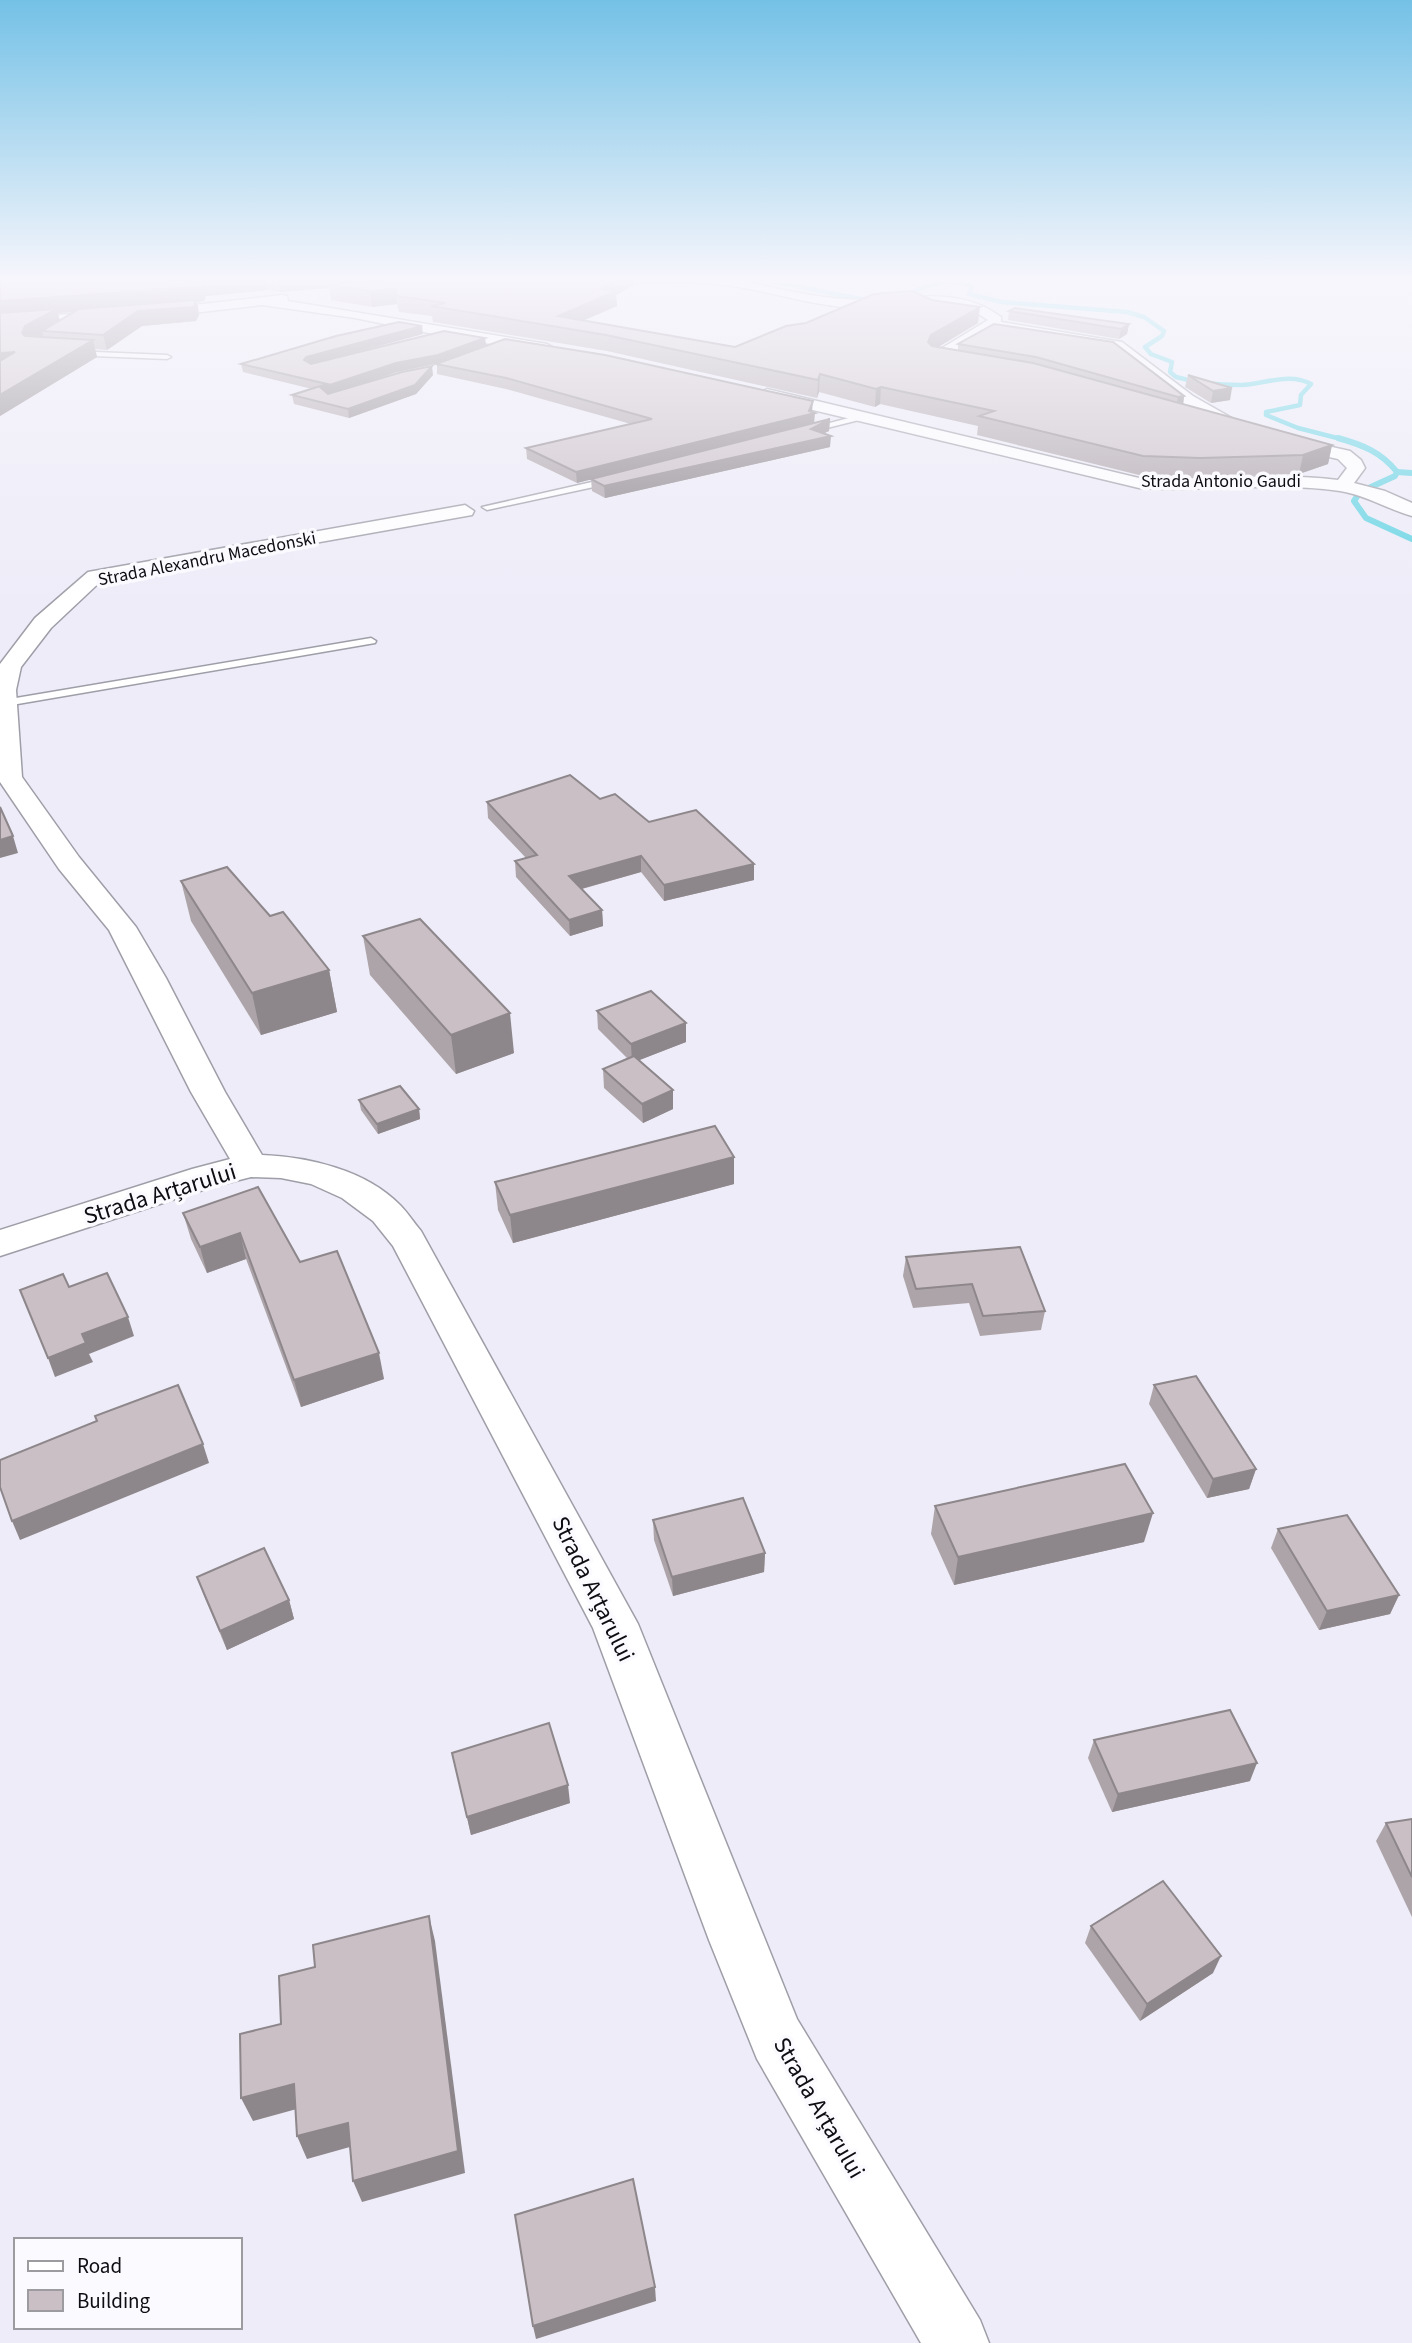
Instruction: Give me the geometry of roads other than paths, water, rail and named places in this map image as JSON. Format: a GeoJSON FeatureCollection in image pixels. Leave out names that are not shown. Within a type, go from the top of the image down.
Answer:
{"type":"FeatureCollection","features":[{"type":"Feature","properties":{"kind":"street"},"geometry":{"type":"LineString","coordinates":[[1173,388],[1246,433]]}},
{"type":"Feature","properties":{"kind":"street","name":"Strada Antonio Gaudi"},"geometry":{"type":"LineString","coordinates":[[746,389],[1139,482],[1174,485],[1292,481],[1356,487],[1412,510]]}},
{"type":"Feature","properties":{"kind":"street"},"geometry":{"type":"LineString","coordinates":[[1190,419],[1344,455],[1355,464],[1356,487]]}},
{"type":"Feature","properties":{"kind":"street","name":"Strada Alexandru Macedonski"},"geometry":{"type":"LineString","coordinates":[[251,1166],[208,1092],[151,978],[122,927],[69,863],[9,777],[4,690],[10,666],[43,623],[95,576],[476,509]]}},
{"type":"Feature","properties":{"kind":"street","name":"Strada Arțarului"},"geometry":{"type":"LineString","coordinates":[[0,1243],[204,1177],[251,1166],[281,1167],[319,1174],[355,1190],[386,1212],[408,1240],[615,1624],[736,1940],[777,2039],[957,2343]]}},
{"type":"Feature","properties":{"kind":"lane","name":"Strada Antonio Gaudi"},"geometry":{"type":"LineString","coordinates":[[791,435],[864,416]]}},
{"type":"Feature","properties":{"kind":"lane"},"geometry":{"type":"LineString","coordinates":[[476,509],[625,477]]}},
{"type":"Feature","properties":{"kind":"lane"},"geometry":{"type":"LineString","coordinates":[[4,704],[371,641]]}},
{"type":"Feature","properties":{"kind":"waterway"},"geometry":{"type":"LineString","coordinates":[[1307,388],[1301,395],[1300,405],[1266,412],[1266,415],[1298,428],[1345,440]]}},
{"type":"Feature","properties":{"kind":"waterway"},"geometry":{"type":"LineString","coordinates":[[1338,438],[1371,450],[1385,459],[1397,472]]}},
{"type":"Feature","properties":{"kind":"waterway"},"geometry":{"type":"LineString","coordinates":[[1397,472],[1412,473]]}},
{"type":"Feature","properties":{"kind":"waterway"},"geometry":{"type":"LineString","coordinates":[[1397,472],[1395,476],[1360,492],[1354,501],[1366,518],[1412,539]]}}]}
